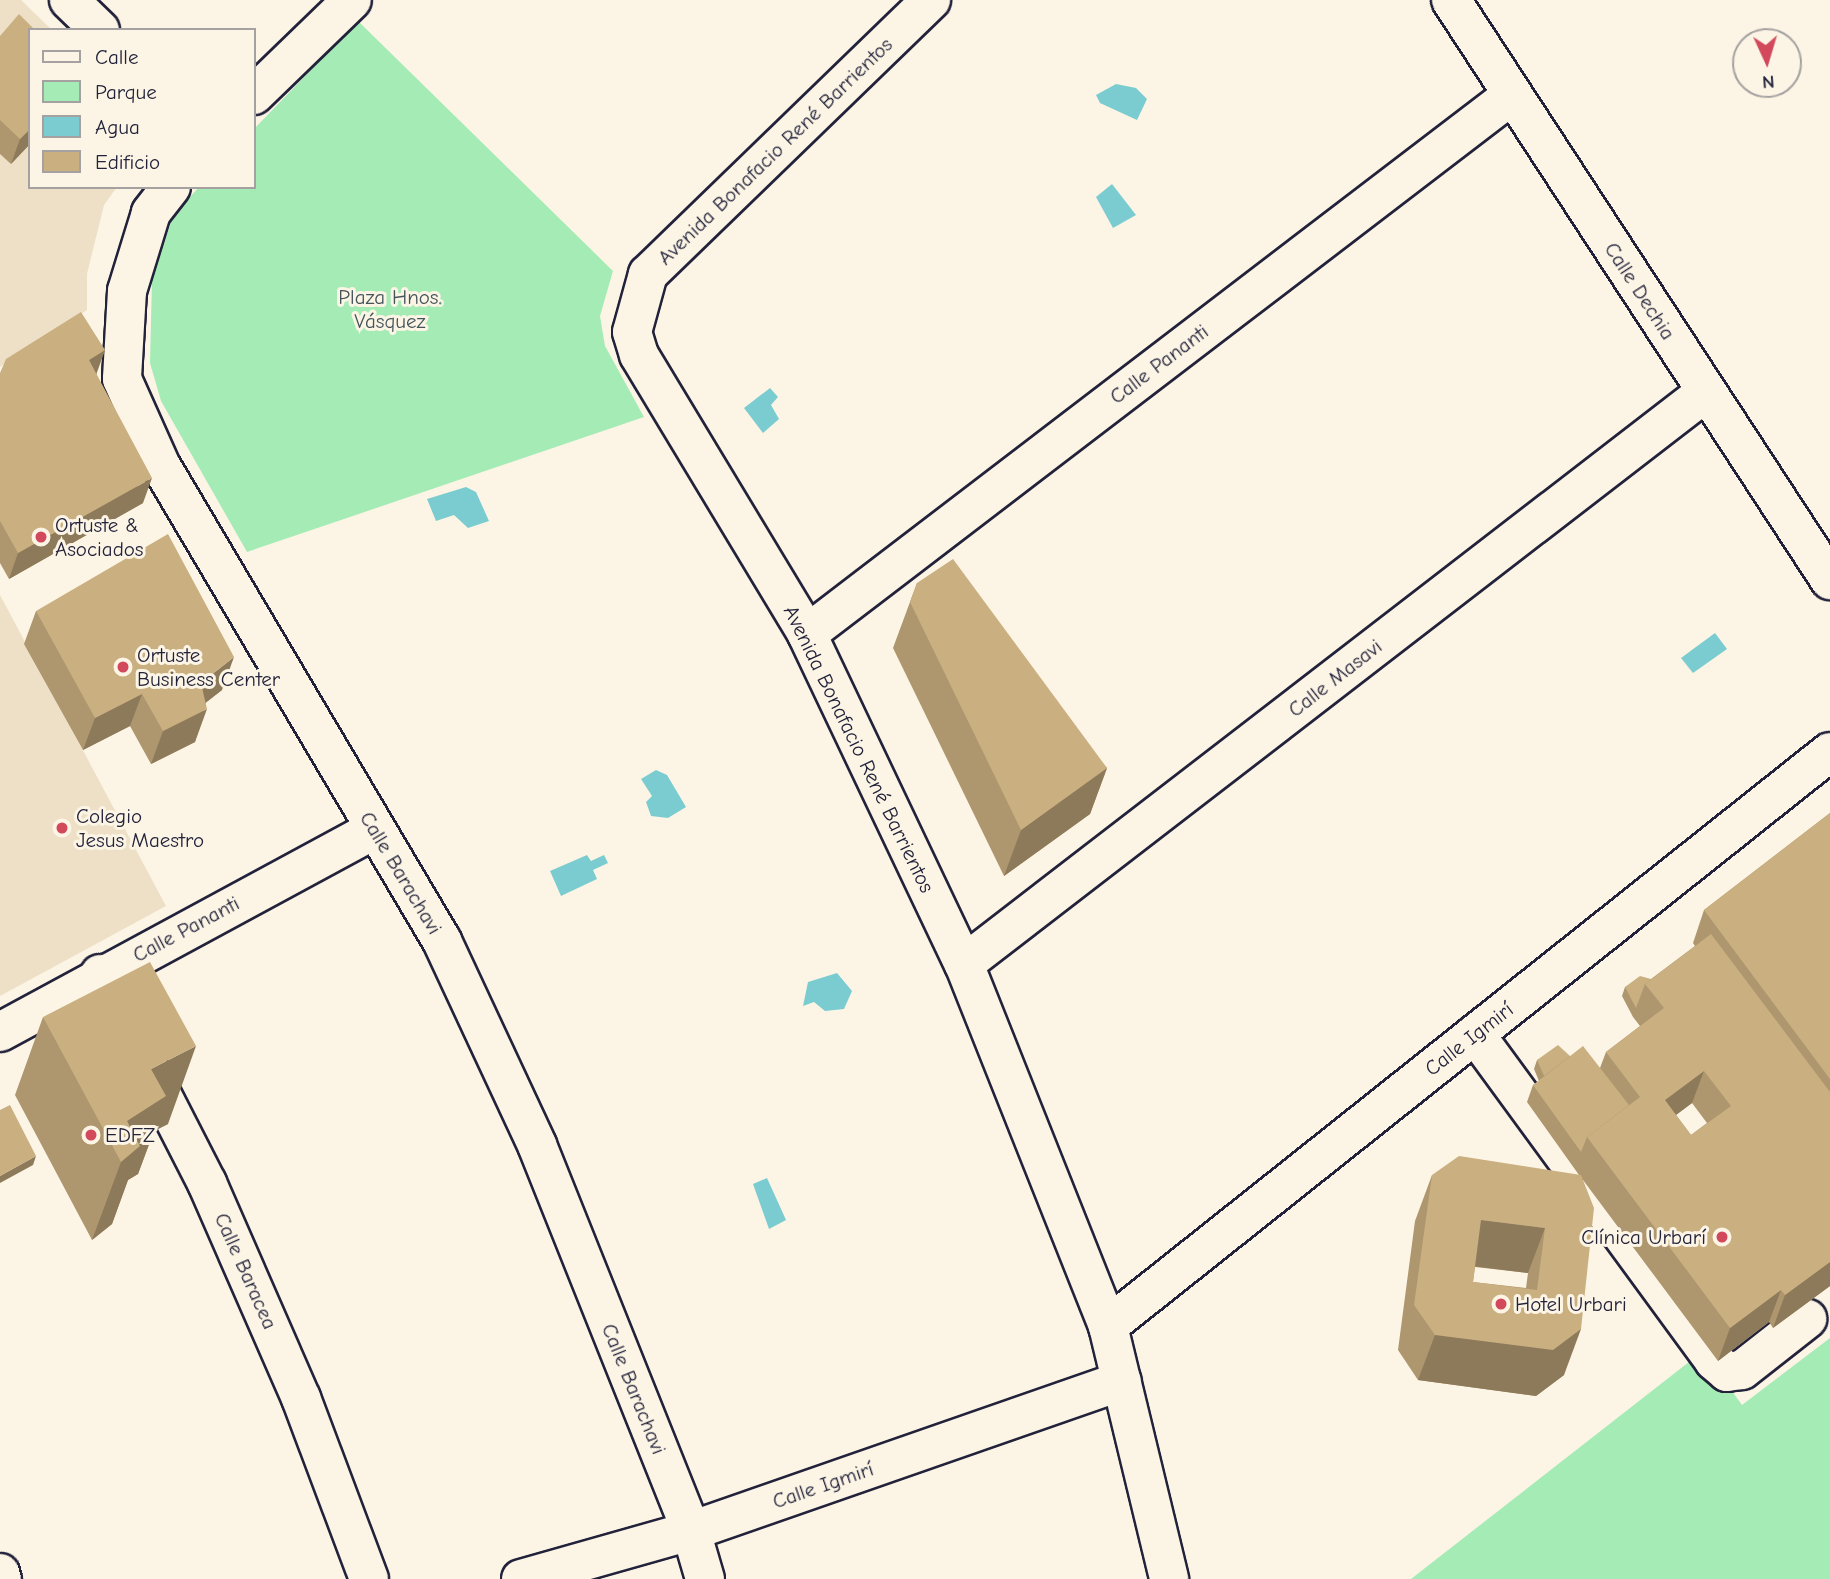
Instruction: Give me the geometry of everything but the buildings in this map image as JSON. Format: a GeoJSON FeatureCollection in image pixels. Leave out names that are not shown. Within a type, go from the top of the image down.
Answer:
{"type":"FeatureCollection","features":[{"type":"Feature","properties":{"kind":"street"},"geometry":{"type":"LineString","coordinates":[[69,0],[98,28]]}},
{"type":"Feature","properties":{"kind":"street"},"geometry":{"type":"LineString","coordinates":[[256,93],[352,0]]}},
{"type":"Feature","properties":{"kind":"street","name":"Avenida Bonafacio René Barrientos"},"geometry":{"type":"LineString","coordinates":[[931,0],[648,274],[636,303],[632,332],[639,355],[807,634],[964,964],[1108,1326],[1169,1579]]}},
{"type":"Feature","properties":{"kind":"street","name":"Calle Dechia"},"geometry":{"type":"LineString","coordinates":[[1451,0],[1830,580]]}},
{"type":"Feature","properties":{"kind":"street","name":"Calle Pananti"},"geometry":{"type":"LineString","coordinates":[[807,634],[1511,95]]}},
{"type":"Feature","properties":{"kind":"street","name":"Calle Barachavi"},"geometry":{"type":"LineString","coordinates":[[169,189],[151,213],[127,290],[122,379],[161,466],[374,830],[443,941],[531,1133],[691,1531],[705,1579]]}},
{"type":"Feature","properties":{"kind":"street","name":"Calle Masavi"},"geometry":{"type":"LineString","coordinates":[[964,964],[1706,392]]}},
{"type":"Feature","properties":{"kind":"street","name":"Calle Igmirí"},"geometry":{"type":"LineString","coordinates":[[1108,1326],[1830,752]]}},
{"type":"Feature","properties":{"kind":"street","name":"Calle Pananti"},"geometry":{"type":"LineString","coordinates":[[0,1032],[100,974],[374,830]]}},
{"type":"Feature","properties":{"kind":"street","name":"Calle Baracea"},"geometry":{"type":"LineString","coordinates":[[100,974],[213,1195],[302,1398],[369,1579]]}},
{"type":"Feature","properties":{"kind":"street"},"geometry":{"type":"LineString","coordinates":[[1475,1034],[1714,1361],[1727,1372],[1742,1370],[1807,1319]]}},
{"type":"Feature","properties":{"kind":"street","name":"Calle Igmirí"},"geometry":{"type":"LineString","coordinates":[[521,1579],[691,1531],[1122,1381]]}},
{"type":"Feature","properties":{"kind":"street"},"geometry":{"type":"LineString","coordinates":[[0,1573],[2,1579]]}},
{"type":"Feature","properties":{"kind":"shaded area"},"geometry":{"type":"Polygon","coordinates":[[[0,0],[21,0],[50,28],[28,28],[28,189],[116,189],[104,205],[87,274],[87,310],[0,367],[0,0]]]}},
{"type":"Feature","properties":{"kind":"shaded area","name":"Colegio Jesus Maestro"},"geometry":{"type":"Polygon","coordinates":[[[0,595],[166,906],[0,996],[0,595]]]}},
{"type":"Feature","properties":{"kind":"green space","name":"Plaza Hnos. Vásquez"},"geometry":{"type":"Polygon","coordinates":[[[358,21],[613,271],[600,316],[605,346],[644,417],[247,552],[161,401],[150,363],[152,279],[173,216],[197,189],[256,189],[256,127],[358,21]]]}},
{"type":"Feature","properties":{"kind":"green space"},"geometry":{"type":"Polygon","coordinates":[[[1830,1338],[1830,1579],[1411,1579],[1703,1351],[1742,1405],[1830,1338]]]}},
{"type":"Feature","properties":{"kind":"water"},"geometry":{"type":"Polygon","coordinates":[[[1116,84],[1136,88],[1147,99],[1137,120],[1100,103],[1096,95],[1116,84]]]}},
{"type":"Feature","properties":{"kind":"water"},"geometry":{"type":"Polygon","coordinates":[[[1112,184],[1136,215],[1113,228],[1096,197],[1112,184]]]}},
{"type":"Feature","properties":{"kind":"water"},"geometry":{"type":"Polygon","coordinates":[[[770,388],[778,397],[771,405],[779,419],[763,433],[744,408],[770,388]]]}},
{"type":"Feature","properties":{"kind":"water"},"geometry":{"type":"Polygon","coordinates":[[[466,487],[476,492],[489,521],[468,528],[454,515],[436,521],[427,499],[466,487]]]}},
{"type":"Feature","properties":{"kind":"water"},"geometry":{"type":"Polygon","coordinates":[[[1715,633],[1727,649],[1693,673],[1681,658],[1715,633]]]}},
{"type":"Feature","properties":{"kind":"water"},"geometry":{"type":"Polygon","coordinates":[[[656,770],[667,775],[686,807],[668,818],[651,816],[646,802],[652,796],[641,779],[656,770]]]}},
{"type":"Feature","properties":{"kind":"water"},"geometry":{"type":"Polygon","coordinates":[[[587,855],[591,861],[604,855],[608,863],[593,870],[597,879],[561,896],[550,871],[587,855]]]}},
{"type":"Feature","properties":{"kind":"water"},"geometry":{"type":"Polygon","coordinates":[[[837,973],[852,991],[844,1009],[825,1011],[814,1002],[803,1006],[808,982],[837,973]]]}},
{"type":"Feature","properties":{"kind":"water"},"geometry":{"type":"Polygon","coordinates":[[[767,1178],[786,1220],[769,1229],[753,1184],[767,1178]]]}},
{"type":"Feature","properties":{"kind":"place","name":"Ortuste & Asociados"},"geometry":{"type":"Point","coordinates":[41,537]}},
{"type":"Feature","properties":{"kind":"place","name":"Ortuste Business Center"},"geometry":{"type":"Point","coordinates":[123,667]}},
{"type":"Feature","properties":{"kind":"place","name":"Colegio Jesus Maestro"},"geometry":{"type":"Point","coordinates":[62,828]}},
{"type":"Feature","properties":{"kind":"place","name":"EDFZ"},"geometry":{"type":"Point","coordinates":[91,1135]}},
{"type":"Feature","properties":{"kind":"place","name":"Clínica Urbarí"},"geometry":{"type":"Point","coordinates":[1722,1237]}},
{"type":"Feature","properties":{"kind":"place","name":"Hotel Urbari"},"geometry":{"type":"Point","coordinates":[1501,1304]}}]}
